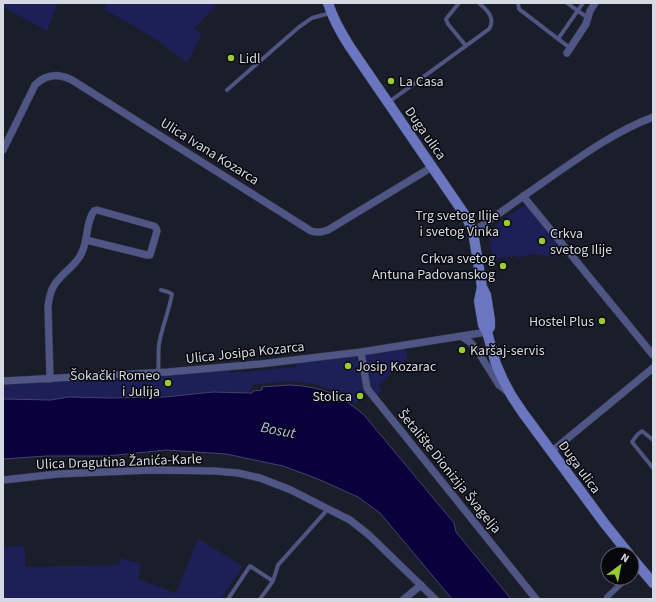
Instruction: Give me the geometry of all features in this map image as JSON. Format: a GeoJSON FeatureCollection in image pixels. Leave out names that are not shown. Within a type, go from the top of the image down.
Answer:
{"type":"FeatureCollection","features":[{"type":"Feature","properties":{"kind":"main road","name":"Duga ulica"},"geometry":{"type":"LineString","coordinates":[[330,8],[338,28],[350,47],[467,218],[473,232],[482,287],[479,300],[483,325],[487,332],[496,364],[511,395],[551,452],[622,546]]}},
{"type":"Feature","properties":{"kind":"main road"},"geometry":{"type":"LineString","coordinates":[[640,574],[653,583]]}},
{"type":"Feature","properties":{"kind":"street"},"geometry":{"type":"LineString","coordinates":[[569,50],[586,24],[590,11],[595,3]]}},
{"type":"Feature","properties":{"kind":"street","name":"Ulica Ivana Kozarca"},"geometry":{"type":"LineString","coordinates":[[3,150],[35,85],[44,78],[62,76],[72,80],[311,231],[317,233],[328,230],[432,167]]}},
{"type":"Feature","properties":{"kind":"street"},"geometry":{"type":"LineString","coordinates":[[473,232],[599,144],[636,124],[653,117]]}},
{"type":"Feature","properties":{"kind":"street"},"geometry":{"type":"LineString","coordinates":[[523,196],[653,355]]}},
{"type":"Feature","properties":{"kind":"street"},"geometry":{"type":"LineString","coordinates":[[50,379],[48,307],[50,296],[53,287],[60,277],[77,261],[85,248],[86,240],[92,214],[94,210],[154,226],[157,231],[150,255],[86,240]]}},
{"type":"Feature","properties":{"kind":"street","name":"Ulica Josipa Kozarca"},"geometry":{"type":"LineString","coordinates":[[3,381],[158,373],[260,364],[361,352],[487,332]]}},
{"type":"Feature","properties":{"kind":"street","name":"Duga ulica"},"geometry":{"type":"LineString","coordinates":[[461,336],[470,342],[477,350],[499,385],[511,395]]}},
{"type":"Feature","properties":{"kind":"street","name":"Šetalište Dionizija Švagelja"},"geometry":{"type":"LineString","coordinates":[[361,352],[367,388],[369,391],[536,599]]}},
{"type":"Feature","properties":{"kind":"street"},"geometry":{"type":"LineString","coordinates":[[551,452],[653,368]]}},
{"type":"Feature","properties":{"kind":"street","name":"Ulica Dragutina Žanića-Karle"},"geometry":{"type":"LineString","coordinates":[[3,480],[58,474],[152,470],[215,471],[238,473],[260,478],[291,490],[350,520],[369,535],[435,599]]}},
{"type":"Feature","properties":{"kind":"street"},"geometry":{"type":"LineString","coordinates":[[404,599],[420,585]]}},
{"type":"Feature","properties":{"kind":"street"},"geometry":{"type":"LineString","coordinates":[[606,598],[619,586]]}},
{"type":"Feature","properties":{"kind":"lane"},"geometry":{"type":"LineString","coordinates":[[459,3],[446,19],[448,24],[466,46]]}},
{"type":"Feature","properties":{"kind":"lane"},"geometry":{"type":"LineString","coordinates":[[388,102],[490,29],[492,25],[492,17],[479,3]]}},
{"type":"Feature","properties":{"kind":"lane"},"geometry":{"type":"LineString","coordinates":[[518,3],[519,9],[558,39],[569,50]]}},
{"type":"Feature","properties":{"kind":"lane"},"geometry":{"type":"LineString","coordinates":[[567,3],[588,18]]}},
{"type":"Feature","properties":{"kind":"lane"},"geometry":{"type":"LineString","coordinates":[[558,39],[583,3]]}},
{"type":"Feature","properties":{"kind":"lane"},"geometry":{"type":"LineString","coordinates":[[227,90],[299,27],[330,8]]}},
{"type":"Feature","properties":{"kind":"lane"},"geometry":{"type":"LineString","coordinates":[[158,373],[159,345],[172,294],[161,290]]}},
{"type":"Feature","properties":{"kind":"lane"},"geometry":{"type":"LineString","coordinates":[[653,440],[642,431],[636,435],[632,442],[653,468]]}},
{"type":"Feature","properties":{"kind":"lane"},"geometry":{"type":"LineString","coordinates":[[260,599],[273,581],[278,565],[328,509]]}},
{"type":"Feature","properties":{"kind":"lane"},"geometry":{"type":"LineString","coordinates":[[228,599],[250,566],[273,581]]}},
{"type":"Feature","properties":{"kind":"shaded area"},"geometry":{"type":"Polygon","coordinates":[[[3,3],[58,3],[47,31],[3,7],[3,3]]]}},
{"type":"Feature","properties":{"kind":"shaded area"},"geometry":{"type":"Polygon","coordinates":[[[107,3],[218,3],[194,29],[202,34],[187,63],[154,38],[104,9],[107,3]]]}},
{"type":"Feature","properties":{"kind":"shaded area"},"geometry":{"type":"Polygon","coordinates":[[[527,204],[564,248],[552,257],[533,254],[517,258],[516,256],[494,259],[490,241],[494,229],[504,219],[527,204]]]}},
{"type":"Feature","properties":{"kind":"shaded area"},"geometry":{"type":"Polygon","coordinates":[[[405,348],[408,358],[379,385],[382,391],[377,395],[370,386],[365,357],[368,354],[405,348]]]}},
{"type":"Feature","properties":{"kind":"shaded area"},"geometry":{"type":"Polygon","coordinates":[[[356,356],[360,359],[366,392],[356,404],[336,392],[322,386],[293,382],[276,382],[253,385],[248,393],[213,392],[165,397],[68,397],[51,400],[3,399],[3,384],[230,369],[230,373],[296,367],[297,362],[356,356]]]}},
{"type":"Feature","properties":{"kind":"shaded area"},"geometry":{"type":"Polygon","coordinates":[[[199,539],[243,566],[221,599],[3,599],[3,547],[24,546],[26,567],[119,565],[120,558],[141,564],[138,579],[176,593],[199,539]]]}},
{"type":"Feature","properties":{"kind":"water","name":"Bosut"},"geometry":{"type":"Polygon","coordinates":[[[290,385],[312,388],[330,393],[347,402],[364,415],[454,523],[456,532],[511,599],[452,599],[380,513],[358,497],[318,479],[283,466],[226,454],[166,450],[107,456],[46,456],[3,459],[3,399],[51,400],[68,397],[165,397],[213,392],[252,393],[253,391],[262,390],[262,387],[290,385]]]}},
{"type":"Feature","properties":{"kind":"place","name":"Lidl"},"geometry":{"type":"Point","coordinates":[231,58]}},
{"type":"Feature","properties":{"kind":"place","name":"La Casa"},"geometry":{"type":"Point","coordinates":[391,81]}},
{"type":"Feature","properties":{"kind":"place","name":"Trg svetog Ilije i svetog Vinka"},"geometry":{"type":"Point","coordinates":[507,223]}},
{"type":"Feature","properties":{"kind":"place","name":"Crkva svetog Ilije"},"geometry":{"type":"Point","coordinates":[542,241]}},
{"type":"Feature","properties":{"kind":"place","name":"Crkva svetog Antuna Padovanskog"},"geometry":{"type":"Point","coordinates":[503,266]}},
{"type":"Feature","properties":{"kind":"place","name":"Hostel Plus"},"geometry":{"type":"Point","coordinates":[602,321]}},
{"type":"Feature","properties":{"kind":"place","name":"Karšaj-servis"},"geometry":{"type":"Point","coordinates":[462,350]}},
{"type":"Feature","properties":{"kind":"place","name":"Josip Kozarac"},"geometry":{"type":"Point","coordinates":[348,366]}},
{"type":"Feature","properties":{"kind":"place","name":"Šokački Romeo i Julija"},"geometry":{"type":"Point","coordinates":[168,383]}},
{"type":"Feature","properties":{"kind":"place","name":"Stolica"},"geometry":{"type":"Point","coordinates":[360,396]}}]}
